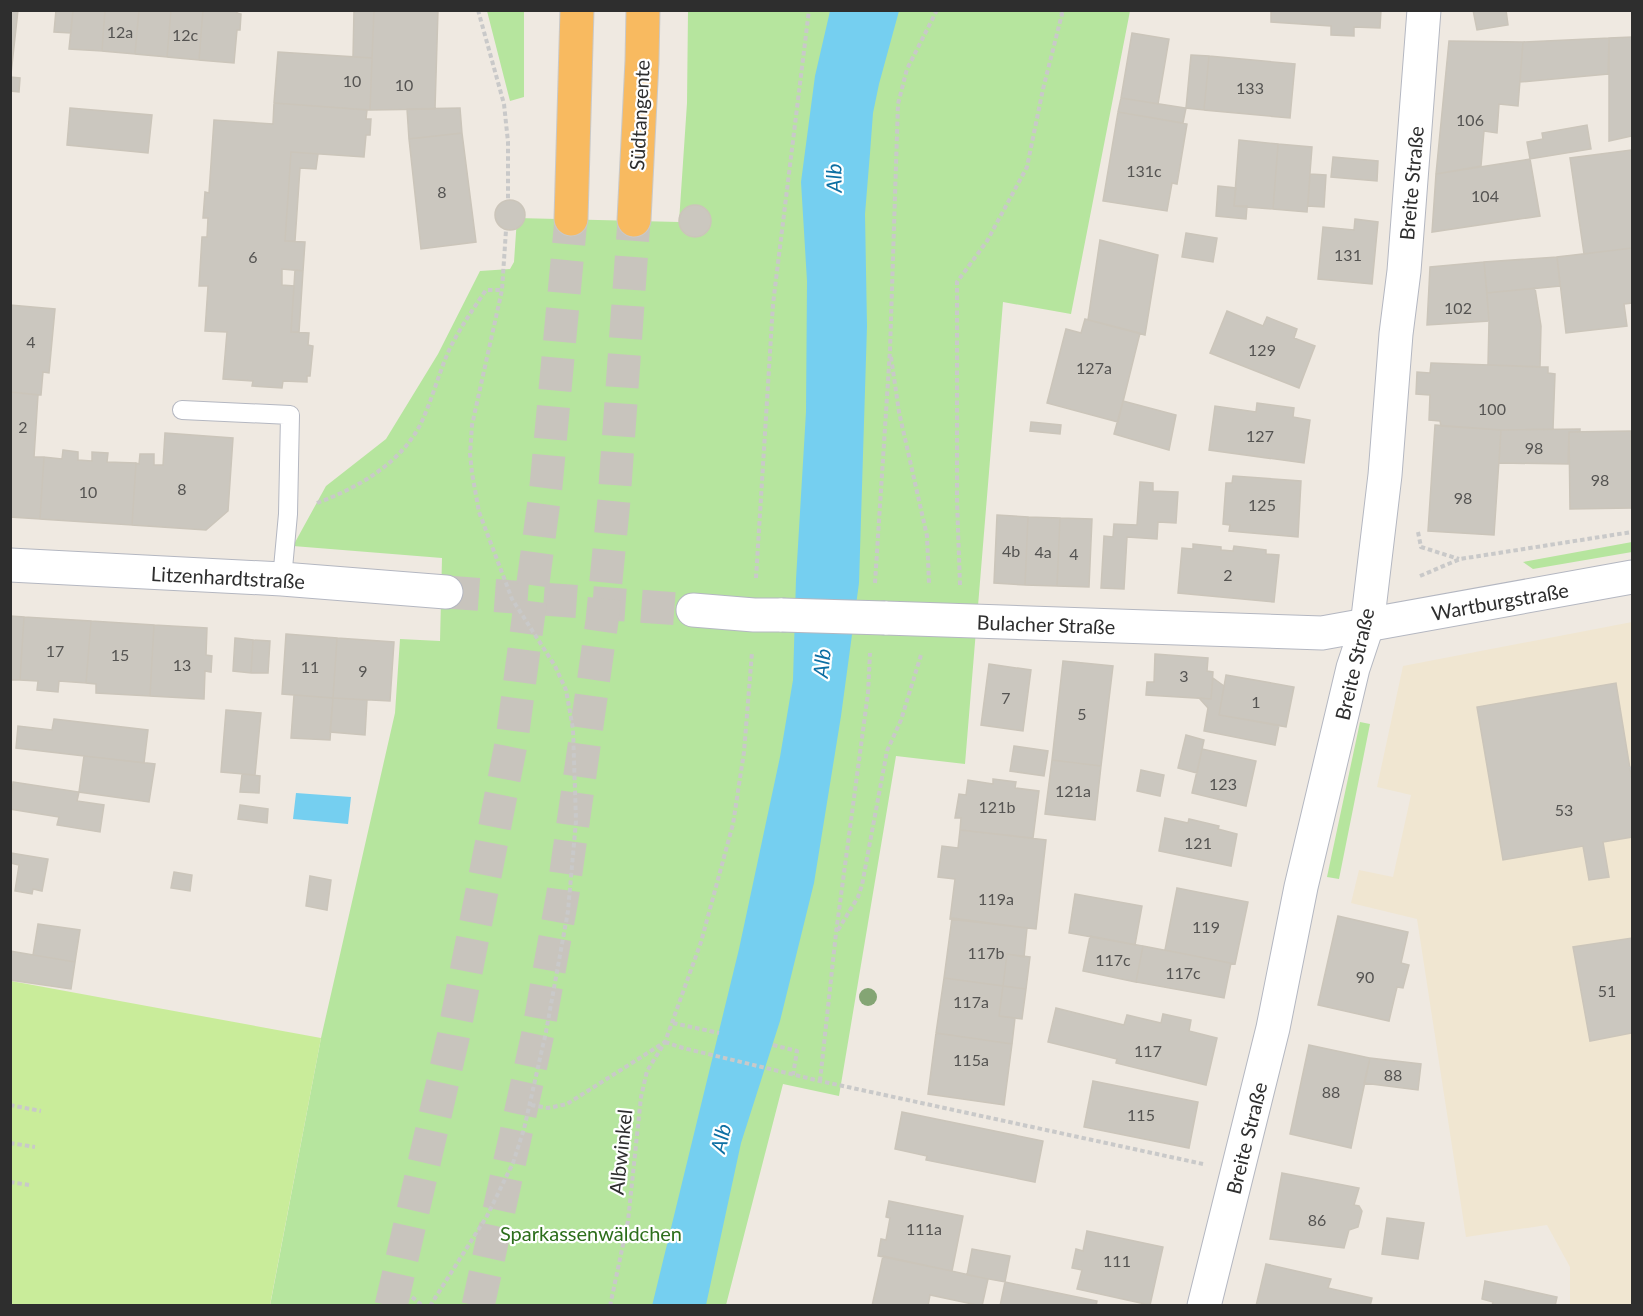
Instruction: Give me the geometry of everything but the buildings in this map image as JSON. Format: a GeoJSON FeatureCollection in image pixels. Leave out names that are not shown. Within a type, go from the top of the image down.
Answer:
{"type":"FeatureCollection","features":[{"type":"Feature","properties":{"kind":"highway"},"geometry":{"type":"LineString","coordinates":[[571,219],[577,10]]}},
{"type":"Feature","properties":{"kind":"highway","name":"Südtangente"},"geometry":{"type":"LineString","coordinates":[[634,220],[643,10]]}},
{"type":"Feature","properties":{"kind":"street","name":"Breite Straße"},"geometry":{"type":"LineString","coordinates":[[1204,1305],[1273,1029],[1313,838],[1353,668],[1367,626],[1404,271],[1424,10]]}},
{"type":"Feature","properties":{"kind":"street","name":"Litzenhardtstraße"},"geometry":{"type":"LineString","coordinates":[[10,565],[282,579],[446,592]]}},
{"type":"Feature","properties":{"kind":"street","name":"Wartburgstraße"},"geometry":{"type":"LineString","coordinates":[[1367,626],[1632,577]]}},
{"type":"Feature","properties":{"kind":"street","name":"Bulacher Straße"},"geometry":{"type":"LineString","coordinates":[[739,613],[1322,633],[1367,626]]}},
{"type":"Feature","properties":{"kind":"lane"},"geometry":{"type":"LineString","coordinates":[[182,410],[291,415],[288,514],[282,579]]}},
{"type":"Feature","properties":{"kind":"path"},"geometry":{"type":"LineString","coordinates":[[478,10],[504,104],[508,142],[508,200]]}},
{"type":"Feature","properties":{"kind":"path"},"geometry":{"type":"LineString","coordinates":[[758,558],[773,304],[808,10]]}},
{"type":"Feature","properties":{"kind":"path"},"geometry":{"type":"LineString","coordinates":[[884,428],[890,350],[898,104],[907,69],[937,10]]}},
{"type":"Feature","properties":{"kind":"path"},"geometry":{"type":"LineString","coordinates":[[836,933],[850,912],[862,885],[887,751],[946,620],[960,564],[957,501],[957,282],[987,241],[1027,167],[1062,12]]}},
{"type":"Feature","properties":{"kind":"path"},"geometry":{"type":"LineString","coordinates":[[430,1305],[487,1216],[513,1163],[531,1105],[568,911],[576,821],[573,729],[566,690],[555,666],[513,599],[479,512],[472,473],[470,454],[472,425],[502,291],[506,230]]}},
{"type":"Feature","properties":{"kind":"path"},"geometry":{"type":"LineString","coordinates":[[288,514],[334,497],[375,474],[404,449],[422,422],[450,348],[464,324],[486,290],[502,291]]}},
{"type":"Feature","properties":{"kind":"path"},"geometry":{"type":"LineString","coordinates":[[890,350],[899,412],[946,620]]}},
{"type":"Feature","properties":{"kind":"path"},"geometry":{"type":"LineString","coordinates":[[1381,508],[1414,513],[1420,548],[1460,559]]}},
{"type":"Feature","properties":{"kind":"path","name":"Albwinkel"},"geometry":{"type":"LineString","coordinates":[[610,1305],[628,1221],[641,1097],[647,1071],[666,1042],[673,1023],[701,942],[733,824],[744,752],[739,613]]}},
{"type":"Feature","properties":{"kind":"path"},"geometry":{"type":"LineString","coordinates":[[820,1081],[848,848]]}},
{"type":"Feature","properties":{"kind":"path"},"geometry":{"type":"LineString","coordinates":[[673,1023],[718,1033]]}},
{"type":"Feature","properties":{"kind":"path"},"geometry":{"type":"LineString","coordinates":[[531,1105],[548,1108],[567,1104],[666,1042],[793,1075],[1238,1171]]}},
{"type":"Feature","properties":{"kind":"path"},"geometry":{"type":"LineString","coordinates":[[773,1045],[797,1051],[793,1075]]}},
{"type":"Feature","properties":{"kind":"path"},"geometry":{"type":"LineString","coordinates":[[10,1105],[41,1111]]}},
{"type":"Feature","properties":{"kind":"path"},"geometry":{"type":"LineString","coordinates":[[10,1143],[35,1147]]}},
{"type":"Feature","properties":{"kind":"path"},"geometry":{"type":"LineString","coordinates":[[10,1182],[29,1185]]}},
{"type":"Feature","properties":{"kind":"path"},"geometry":{"type":"LineString","coordinates":[[412,1298],[423,1305]]}},
{"type":"Feature","properties":{"kind":"shaded area"},"geometry":{"type":"Polygon","coordinates":[[[1632,622],[1632,1305],[1570,1305],[1570,1267],[1547,1225],[1466,1237],[1417,919],[1351,903],[1359,870],[1393,877],[1411,795],[1377,787],[1403,666],[1632,622]]]}},
{"type":"Feature","properties":{"kind":"green space"},"geometry":{"type":"Polygon","coordinates":[[[487,11],[524,11],[524,97],[510,101],[487,11]]]}},
{"type":"Feature","properties":{"kind":"green space","name":"Sparkassenwäldchen"},"geometry":{"type":"Polygon","coordinates":[[[688,11],[1130,11],[1071,314],[1003,302],[965,764],[896,756],[839,1096],[783,1084],[726,1305],[270,1306],[321,1038],[395,713],[400,639],[440,641],[442,558],[293,546],[326,486],[386,439],[438,354],[480,271],[510,269],[514,262],[517,218],[679,222],[687,103],[688,11]]]}},
{"type":"Feature","properties":{"kind":"green space"},"geometry":{"type":"Polygon","coordinates":[[[1632,542],[1632,552],[1533,569],[1523,562],[1632,542]]]}},
{"type":"Feature","properties":{"kind":"green space"},"geometry":{"type":"Polygon","coordinates":[[[1360,722],[1370,724],[1339,879],[1327,877],[1360,722]]]}},
{"type":"Feature","properties":{"kind":"green space"},"geometry":{"type":"Polygon","coordinates":[[[11,981],[321,1038],[270,1305],[11,1305],[11,981]]]}},
{"type":"Feature","properties":{"kind":"water","name":"Alb"},"geometry":{"type":"Polygon","coordinates":[[[830,11],[899,11],[873,113],[865,214],[867,326],[859,583],[841,716],[814,883],[780,1021],[741,1143],[706,1305],[652,1306],[739,949],[780,757],[793,680],[796,579],[806,412],[807,281],[801,182],[815,76],[830,11]]]}},
{"type":"Feature","properties":{"kind":"water"},"geometry":{"type":"Polygon","coordinates":[[[296,793],[351,797],[348,824],[293,819],[296,793]]]}},
{"type":"Feature","properties":{"kind":"tunnel"},"geometry":{"type":"LineString","coordinates":[[391,1306],[453,1038],[512,739],[546,486],[571,219]]}},
{"type":"Feature","properties":{"kind":"tunnel"},"geometry":{"type":"LineString","coordinates":[[478,1306],[538,1033],[563,893],[602,621],[614,500],[634,220]]}},
{"type":"Feature","properties":{"kind":"tunnel"},"geometry":{"type":"LineString","coordinates":[[446,592],[693,610]]}}]}
